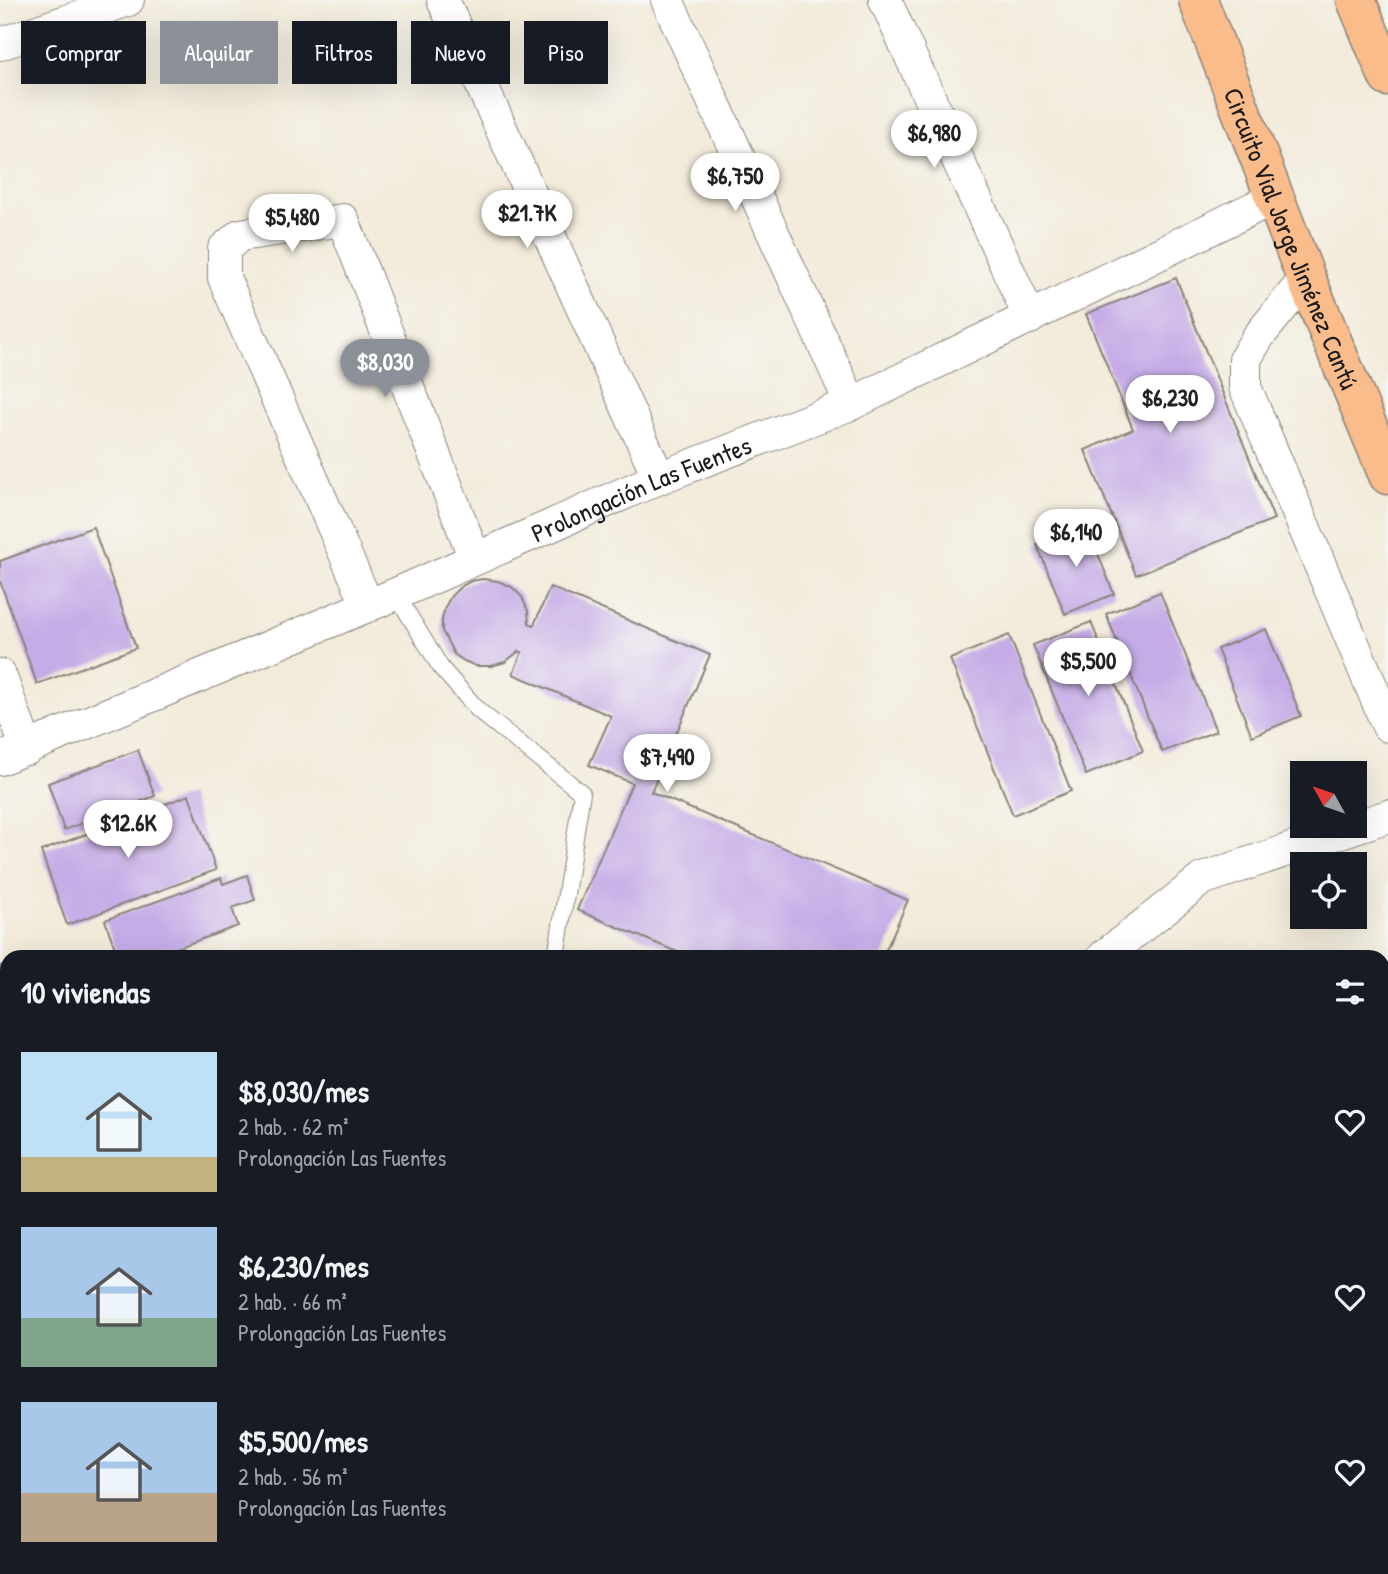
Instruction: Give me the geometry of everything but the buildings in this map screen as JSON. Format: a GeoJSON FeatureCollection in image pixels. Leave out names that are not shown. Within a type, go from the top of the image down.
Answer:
{"type":"FeatureCollection","features":[{"type":"Feature","properties":{"kind":"main road","name":"Circuito Vial Jorge Jiménez Cantú"},"geometry":{"type":"LineString","coordinates":[[1198,0],[1274,198],[1388,475]]}},
{"type":"Feature","properties":{"kind":"main road"},"geometry":{"type":"LineString","coordinates":[[1356,0],[1388,77]]}},
{"type":"Feature","properties":{"kind":"street"},"geometry":{"type":"LineString","coordinates":[[0,44],[128,0]]}},
{"type":"Feature","properties":{"kind":"street"},"geometry":{"type":"LineString","coordinates":[[443,0],[659,478]]}},
{"type":"Feature","properties":{"kind":"street"},"geometry":{"type":"LineString","coordinates":[[667,0],[851,404]]}},
{"type":"Feature","properties":{"kind":"street"},"geometry":{"type":"LineString","coordinates":[[885,0],[1030,318]]}},
{"type":"Feature","properties":{"kind":"street","name":"Prolongación Las Fuentes"},"geometry":{"type":"LineString","coordinates":[[14,754],[397,594],[659,478],[851,404],[1274,198]]}},
{"type":"Feature","properties":{"kind":"street"},"geometry":{"type":"LineString","coordinates":[[368,606],[224,278],[224,249],[240,235],[343,220],[475,559]]}},
{"type":"Feature","properties":{"kind":"street"},"geometry":{"type":"LineString","coordinates":[[1306,278],[1258,337],[1245,359],[1245,387],[1388,726]]}},
{"type":"Feature","properties":{"kind":"street"},"geometry":{"type":"LineString","coordinates":[[0,675],[14,754]]}},
{"type":"Feature","properties":{"kind":"street"},"geometry":{"type":"LineString","coordinates":[[1112,950],[1202,879],[1388,816]]}},
{"type":"Feature","properties":{"kind":"lane"},"geometry":{"type":"LineString","coordinates":[[397,594],[441,668],[479,711],[582,793],[557,950]]}}]}
